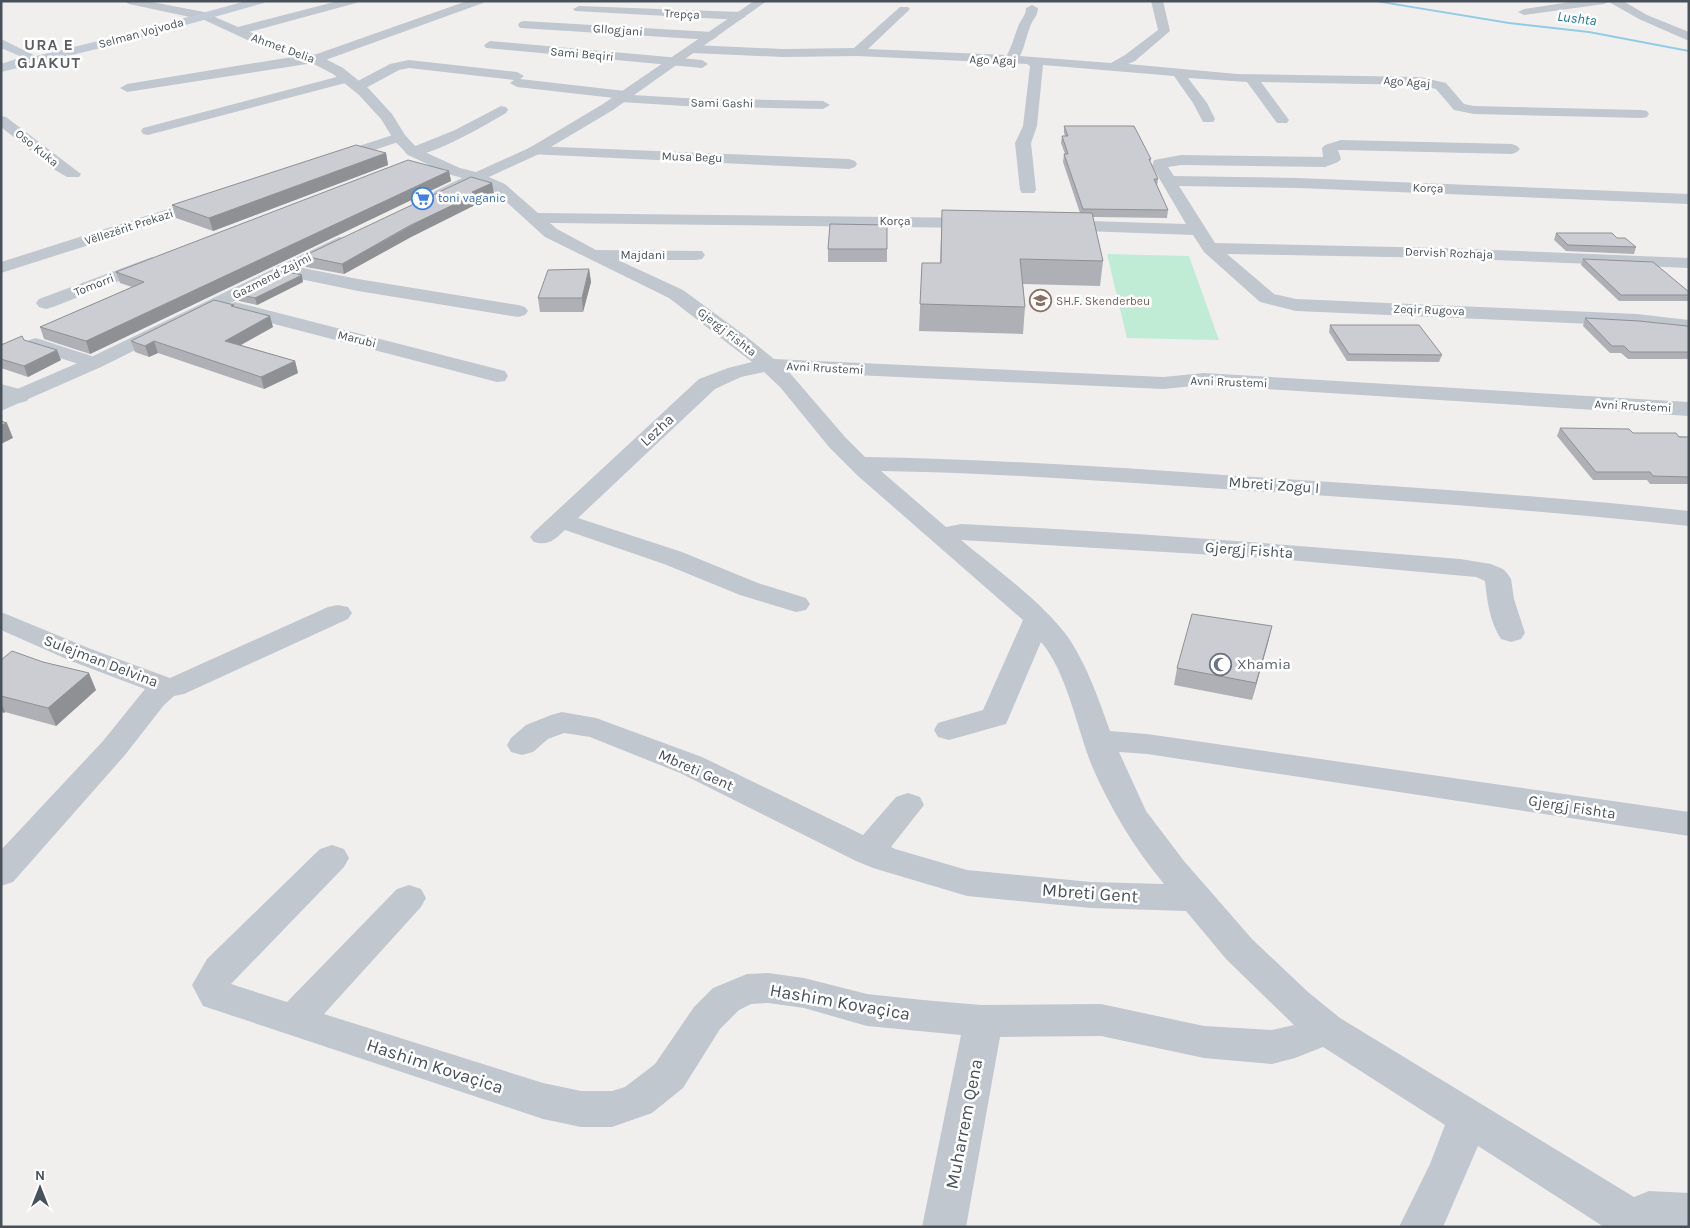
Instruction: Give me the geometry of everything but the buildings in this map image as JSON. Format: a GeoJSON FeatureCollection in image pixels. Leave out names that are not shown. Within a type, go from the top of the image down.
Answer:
{"type":"FeatureCollection","features":[{"type":"Feature","properties":{"kind":"main road","name":"Selman Vojvoda"},"geometry":{"type":"LineString","coordinates":[[19,57],[75,50],[260,1]]}},
{"type":"Feature","properties":{"kind":"main road"},"geometry":{"type":"LineString","coordinates":[[1,43],[19,57],[3,64]]}},
{"type":"Feature","properties":{"kind":"street","name":"Ahmet Delia"},"geometry":{"type":"LineString","coordinates":[[129,1],[204,16],[274,47],[312,59],[353,82],[387,117],[413,158],[477,178]]}},
{"type":"Feature","properties":{"kind":"street"},"geometry":{"type":"LineString","coordinates":[[238,31],[352,1]]}},
{"type":"Feature","properties":{"kind":"street"},"geometry":{"type":"LineString","coordinates":[[127,88],[312,59],[479,1]]}},
{"type":"Feature","properties":{"kind":"street"},"geometry":{"type":"LineString","coordinates":[[423,202],[534,151],[623,96],[762,1]]}},
{"type":"Feature","properties":{"kind":"street"},"geometry":{"type":"LineString","coordinates":[[1112,67],[1130,58],[1164,30],[1157,1]]}},
{"type":"Feature","properties":{"kind":"street"},"geometry":{"type":"LineString","coordinates":[[1524,12],[1604,1]]}},
{"type":"Feature","properties":{"kind":"street"},"geometry":{"type":"LineString","coordinates":[[1614,1],[1643,17],[1689,38]]}},
{"type":"Feature","properties":{"kind":"street"},"geometry":{"type":"LineString","coordinates":[[1010,60],[1020,43],[1024,26],[1032,13],[1032,8]]}},
{"type":"Feature","properties":{"kind":"street","name":"Trepça"},"geometry":{"type":"LineString","coordinates":[[565,9],[740,16]]}},
{"type":"Feature","properties":{"kind":"street"},"geometry":{"type":"LineString","coordinates":[[856,52],[904,9]]}},
{"type":"Feature","properties":{"kind":"street"},"geometry":{"type":"LineString","coordinates":[[376,24],[411,26]]}},
{"type":"Feature","properties":{"kind":"street","name":"Gllogjani"},"geometry":{"type":"LineString","coordinates":[[524,25],[715,33]]}},
{"type":"Feature","properties":{"kind":"street"},"geometry":{"type":"LineString","coordinates":[[715,33],[742,32]]}},
{"type":"Feature","properties":{"kind":"street","name":"Sami Beqiri"},"geometry":{"type":"LineString","coordinates":[[490,45],[716,65]]}},
{"type":"Feature","properties":{"kind":"street","name":"Ago Agaj"},"geometry":{"type":"LineString","coordinates":[[692,49],[783,53],[856,52],[1010,60],[1251,78],[1420,81],[1441,86],[1459,107],[1474,110],[1642,114]]}},
{"type":"Feature","properties":{"kind":"street"},"geometry":{"type":"LineString","coordinates":[[921,70],[928,56]]}},
{"type":"Feature","properties":{"kind":"street"},"geometry":{"type":"LineString","coordinates":[[1028,190],[1023,153],[1024,143],[1030,126],[1036,86],[1037,64],[1032,62]]}},
{"type":"Feature","properties":{"kind":"street","name":"Sami Gashi"},"geometry":{"type":"LineString","coordinates":[[353,82],[409,64],[623,96],[684,102],[823,105]]}},
{"type":"Feature","properties":{"kind":"street"},"geometry":{"type":"LineString","coordinates":[[1178,73],[1200,103],[1208,119]]}},
{"type":"Feature","properties":{"kind":"street"},"geometry":{"type":"LineString","coordinates":[[1251,78],[1282,120]]}},
{"type":"Feature","properties":{"kind":"street"},"geometry":{"type":"LineString","coordinates":[[148,131],[353,82]]}},
{"type":"Feature","properties":{"kind":"street"},"geometry":{"type":"LineString","coordinates":[[413,158],[500,110]]}},
{"type":"Feature","properties":{"kind":"street","name":"Oso Kuka"},"geometry":{"type":"LineString","coordinates":[[1,120],[61,167],[73,174]]}},
{"type":"Feature","properties":{"kind":"street"},"geometry":{"type":"LineString","coordinates":[[319,164],[399,137]]}},
{"type":"Feature","properties":{"kind":"street"},"geometry":{"type":"LineString","coordinates":[[1198,230],[1168,181],[1160,163],[1171,160],[1325,162],[1333,159],[1330,148],[1341,145],[1512,149]]}},
{"type":"Feature","properties":{"kind":"street","name":"Musa Begu"},"geometry":{"type":"LineString","coordinates":[[534,151],[849,164]]}},
{"type":"Feature","properties":{"kind":"street","name":"Gjergj Fishta"},"geometry":{"type":"LineString","coordinates":[[477,178],[499,187],[551,233],[590,254],[676,294],[740,340],[788,382],[837,442],[859,464],[998,582],[1037,619],[1058,644],[1077,680],[1108,766],[1133,817],[1172,870],[1239,949],[1294,1003],[1326,1029],[1640,1225]]}},
{"type":"Feature","properties":{"kind":"street","name":"Korça"},"geometry":{"type":"LineString","coordinates":[[1168,181],[1317,184],[1689,199]]}},
{"type":"Feature","properties":{"kind":"street","name":"Vëllezërit Prekazi"},"geometry":{"type":"LineString","coordinates":[[1,268],[226,196]]}},
{"type":"Feature","properties":{"kind":"street","name":"Korça"},"geometry":{"type":"LineString","coordinates":[[534,218],[999,223]]}},
{"type":"Feature","properties":{"kind":"street"},"geometry":{"type":"LineString","coordinates":[[1036,224],[1198,230]]}},
{"type":"Feature","properties":{"kind":"street","name":"Zeqir Rugova"},"geometry":{"type":"LineString","coordinates":[[1198,230],[1210,248],[1256,291],[1278,302],[1296,305],[1637,320],[1689,326]]}},
{"type":"Feature","properties":{"kind":"street","name":"Gazmend Zajmi"},"geometry":{"type":"LineString","coordinates":[[7,397],[94,362],[352,236]]}},
{"type":"Feature","properties":{"kind":"street","name":"Dervish Rozhaja"},"geometry":{"type":"LineString","coordinates":[[1210,248],[1443,253],[1689,263]]}},
{"type":"Feature","properties":{"kind":"street","name":"Majdani"},"geometry":{"type":"LineString","coordinates":[[590,254],[696,255]]}},
{"type":"Feature","properties":{"kind":"street","name":"Tomorri"},"geometry":{"type":"LineString","coordinates":[[46,303],[165,257]]}},
{"type":"Feature","properties":{"kind":"street"},"geometry":{"type":"LineString","coordinates":[[283,270],[518,311]]}},
{"type":"Feature","properties":{"kind":"street","name":"Marubi"},"geometry":{"type":"LineString","coordinates":[[217,303],[497,376]]}},
{"type":"Feature","properties":{"kind":"street"},"geometry":{"type":"LineString","coordinates":[[36,344],[94,362]]}},
{"type":"Feature","properties":{"kind":"street","name":"Avni Rrustemi"},"geometry":{"type":"LineString","coordinates":[[769,365],[1111,382],[1164,383],[1204,379],[1689,409]]}},
{"type":"Feature","properties":{"kind":"street","name":"Lezha"},"geometry":{"type":"LineString","coordinates":[[769,365],[735,372],[707,384],[552,529],[673,558],[749,589],[796,604]]}},
{"type":"Feature","properties":{"kind":"street","name":"Mbreti Zogu I"},"geometry":{"type":"LineString","coordinates":[[859,464],[1029,470],[1349,490],[1630,513],[1689,520]]}},
{"type":"Feature","properties":{"kind":"street","name":"Gjergj Fishta"},"geometry":{"type":"LineString","coordinates":[[942,535],[961,532],[1084,538],[1266,550],[1482,570],[1494,575],[1498,579],[1500,599],[1511,633]]}},
{"type":"Feature","properties":{"kind":"street","name":"Sulejman Delvina"},"geometry":{"type":"LineString","coordinates":[[1,620],[81,655],[167,687],[184,684],[338,613]]}},
{"type":"Feature","properties":{"kind":"street"},"geometry":{"type":"LineString","coordinates":[[949,730],[995,717],[1037,619]]}},
{"type":"Feature","properties":{"kind":"street"},"geometry":{"type":"LineString","coordinates":[[1,873],[114,748],[153,698],[167,687]]}},
{"type":"Feature","properties":{"kind":"street","name":"Mbreti Gent"},"geometry":{"type":"LineString","coordinates":[[522,745],[537,732],[562,722],[596,728],[691,765],[868,852],[885,859],[967,883],[1091,895],[1197,898]]}},
{"type":"Feature","properties":{"kind":"street","name":"Gjergj Fishta"},"geometry":{"type":"LineString","coordinates":[[1098,740],[1148,744],[1689,824]]}},
{"type":"Feature","properties":{"kind":"street"},"geometry":{"type":"LineString","coordinates":[[868,852],[908,805]]}},
{"type":"Feature","properties":{"kind":"street","name":"Hashim Kovaçica"},"geometry":{"type":"LineString","coordinates":[[332,858],[220,970],[211,985],[216,996],[543,1101],[581,1110],[612,1110],[638,1100],[669,1076],[707,1018],[726,998],[747,989],[768,988],[804,993],[868,1010],[981,1021],[1101,1020],[1204,1042],[1254,1047],[1272,1047],[1295,1042],[1326,1029]]}},
{"type":"Feature","properties":{"kind":"street"},"geometry":{"type":"LineString","coordinates":[[294,1020],[409,898]]}},
{"type":"Feature","properties":{"kind":"street","name":"Muharrem Qena"},"geometry":{"type":"LineString","coordinates":[[944,1227],[980,1044],[981,1021]]}},
{"type":"Feature","properties":{"kind":"street"},"geometry":{"type":"LineString","coordinates":[[1421,1227],[1448,1170],[1468,1119]]}},
{"type":"Feature","properties":{"kind":"street"},"geometry":{"type":"LineString","coordinates":[[1640,1225],[1649,1212],[1689,1214]]}},
{"type":"Feature","properties":{"kind":"green space"},"geometry":{"type":"Polygon","coordinates":[[[1107,254],[1189,256],[1219,340],[1127,338],[1107,254]]]}},
{"type":"Feature","properties":{"kind":"waterway","name":"Lushta"},"geometry":{"type":"LineString","coordinates":[[1372,1],[1509,23],[1589,32],[1689,51]]}},
{"type":"Feature","properties":{"kind":"place","name":"toni vaganic"},"geometry":{"type":"Point","coordinates":[422,198]}},
{"type":"Feature","properties":{"kind":"place","name":"SH.F. Skenderbeu"},"geometry":{"type":"Point","coordinates":[1040,301]}},
{"type":"Feature","properties":{"kind":"place","name":"Xhamia"},"geometry":{"type":"Point","coordinates":[1221,664]}},
{"type":"Feature","properties":{"kind":"district","name":"URA E GJAKUT"},"geometry":{"type":"Point","coordinates":[49,53]}}]}
